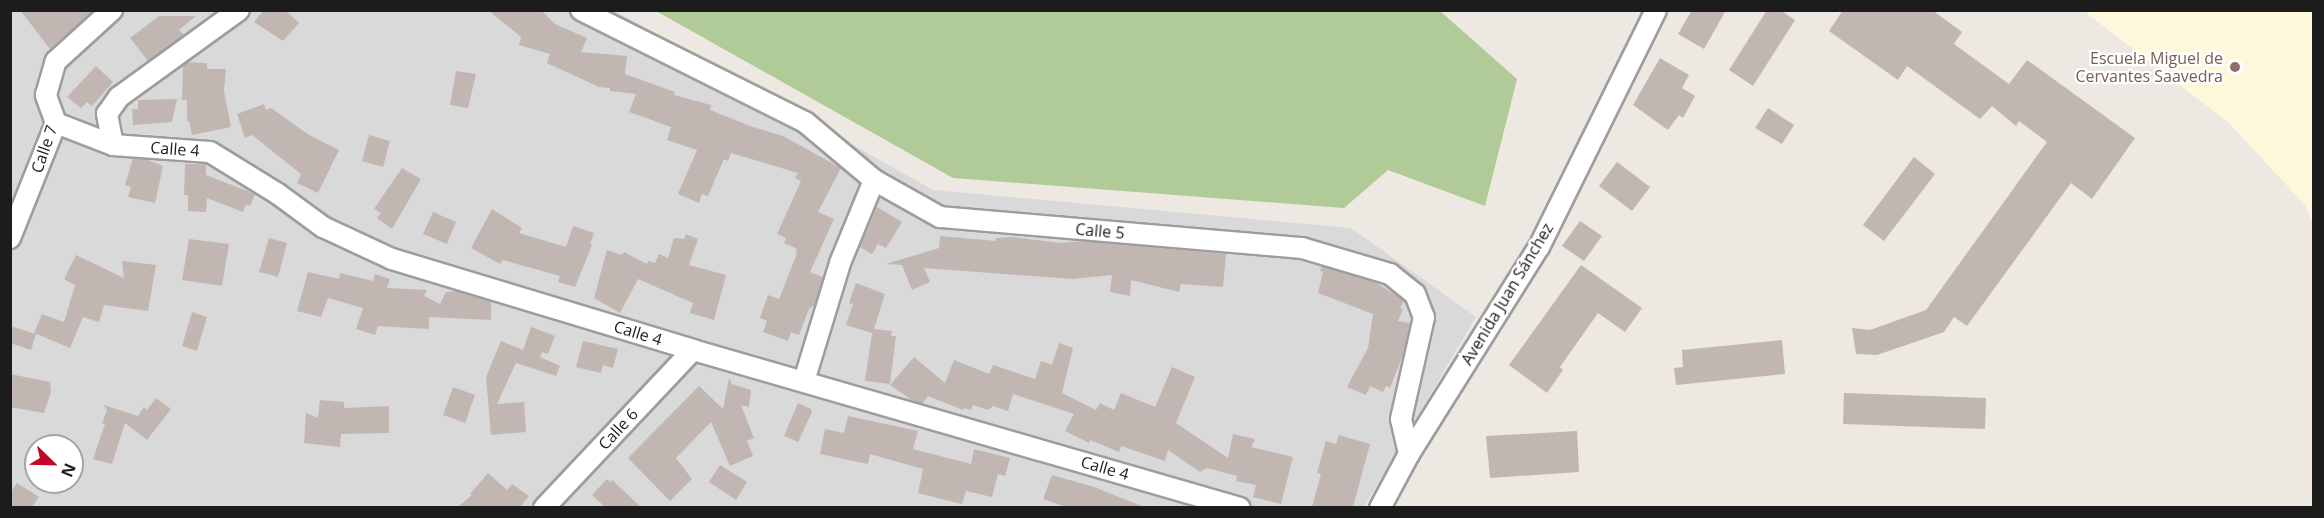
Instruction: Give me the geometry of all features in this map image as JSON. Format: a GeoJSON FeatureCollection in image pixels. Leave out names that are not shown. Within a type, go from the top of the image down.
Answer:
{"type":"FeatureCollection","features":[{"type":"Feature","properties":{"kind":"street","name":"Calle 7"},"geometry":{"type":"LineString","coordinates":[[10,238],[56,123],[46,95],[56,61],[112,10]]}},
{"type":"Feature","properties":{"kind":"street"},"geometry":{"type":"LineString","coordinates":[[113,145],[107,114],[119,97],[239,10]]}},
{"type":"Feature","properties":{"kind":"street","name":"Calle 5"},"geometry":{"type":"LineString","coordinates":[[581,10],[805,122],[874,180],[940,217],[1302,248],[1390,274],[1415,294],[1425,317],[1401,419],[1409,454]]}},
{"type":"Feature","properties":{"kind":"street","name":"Avenida Juan Sánchez"},"geometry":{"type":"LineString","coordinates":[[1380,507],[1409,454],[1539,247],[1656,10]]}},
{"type":"Feature","properties":{"kind":"street","name":"Calle 4"},"geometry":{"type":"LineString","coordinates":[[56,123],[113,145],[210,152],[278,194],[323,227],[392,259],[693,350],[1240,507]]}},
{"type":"Feature","properties":{"kind":"street"},"geometry":{"type":"LineString","coordinates":[[804,381],[840,263],[874,180]]}},
{"type":"Feature","properties":{"kind":"street","name":"Calle 6"},"geometry":{"type":"LineString","coordinates":[[544,507],[693,350]]}},
{"type":"Feature","properties":{"kind":"shaded area"},"geometry":{"type":"Polygon","coordinates":[[[10,11],[615,11],[933,190],[1351,228],[1476,317],[1364,507],[11,507],[10,11]]]}},
{"type":"Feature","properties":{"kind":"shaded area","name":"Escuela Miguel de Cervantes Saavedra"},"geometry":{"type":"Polygon","coordinates":[[[2084,11],[2313,11],[2313,224],[2305,205],[2229,123],[2084,11]]]}},
{"type":"Feature","properties":{"kind":"green space"},"geometry":{"type":"Polygon","coordinates":[[[656,11],[1440,11],[1517,79],[1485,206],[1388,170],[1344,208],[953,178],[656,11]]]}},
{"type":"Feature","properties":{"kind":"building"},"geometry":{"type":"Polygon","coordinates":[[[20,10],[94,10],[50,49],[20,10]]]}},
{"type":"Feature","properties":{"kind":"building"},"geometry":{"type":"Polygon","coordinates":[[[264,10],[285,10],[299,23],[283,41],[254,22],[264,10]]]}},
{"type":"Feature","properties":{"kind":"building"},"geometry":{"type":"Polygon","coordinates":[[[488,10],[541,10],[555,24],[587,38],[581,52],[627,56],[625,74],[675,92],[674,95],[711,105],[710,110],[750,126],[783,136],[841,168],[818,212],[834,219],[810,272],[823,277],[815,305],[809,309],[799,335],[791,332],[788,341],[763,332],[767,321],[760,318],[768,295],[779,299],[796,256],[797,249],[784,243],[786,238],[777,234],[801,181],[795,178],[798,173],[731,153],[728,161],[724,159],[708,196],[702,194],[699,203],[678,194],[697,150],[667,140],[671,127],[629,112],[636,94],[610,91],[610,88],[599,87],[547,63],[550,54],[519,45],[521,37],[488,10]]]}},
{"type":"Feature","properties":{"kind":"building"},"geometry":{"type":"Polygon","coordinates":[[[1692,10],[1726,10],[1704,49],[1678,34],[1692,10]]]}},
{"type":"Feature","properties":{"kind":"building"},"geometry":{"type":"Polygon","coordinates":[[[1767,10],[1780,10],[1795,20],[1753,86],[1729,70],[1767,10]]]}},
{"type":"Feature","properties":{"kind":"building"},"geometry":{"type":"Polygon","coordinates":[[[1843,10],[1932,10],[1962,32],[1954,44],[2009,84],[2027,60],[2135,138],[2092,199],[2071,183],[1967,326],[1954,317],[1944,332],[1877,355],[1856,354],[1852,328],[1870,330],[1926,310],[2047,142],[2019,121],[2016,126],[1992,106],[1980,119],[1907,66],[1898,80],[1829,31],[1843,10]]]}},
{"type":"Feature","properties":{"kind":"building"},"geometry":{"type":"Polygon","coordinates":[[[159,16],[196,16],[179,30],[184,35],[148,61],[130,38],[159,16]]]}},
{"type":"Feature","properties":{"kind":"building"},"geometry":{"type":"Polygon","coordinates":[[[1660,58],[1689,75],[1682,88],[1695,96],[1683,118],[1679,115],[1668,130],[1633,105],[1660,58]]]}},
{"type":"Feature","properties":{"kind":"building"},"geometry":{"type":"Polygon","coordinates":[[[187,62],[207,63],[207,69],[226,69],[224,91],[231,127],[192,135],[189,121],[187,121],[187,100],[182,100],[183,65],[187,62]]]}},
{"type":"Feature","properties":{"kind":"building"},"geometry":{"type":"Polygon","coordinates":[[[96,66],[113,82],[92,106],[87,102],[81,108],[67,97],[96,66]]]}},
{"type":"Feature","properties":{"kind":"building"},"geometry":{"type":"Polygon","coordinates":[[[456,71],[476,74],[468,108],[450,105],[456,71]]]}},
{"type":"Feature","properties":{"kind":"building"},"geometry":{"type":"Polygon","coordinates":[[[177,99],[172,122],[133,125],[132,109],[138,109],[138,100],[177,99]]]}},
{"type":"Feature","properties":{"kind":"building"},"geometry":{"type":"Polygon","coordinates":[[[264,104],[266,110],[271,108],[309,135],[339,150],[318,193],[297,183],[301,174],[252,135],[245,138],[237,114],[264,104]]]}},
{"type":"Feature","properties":{"kind":"building"},"geometry":{"type":"Polygon","coordinates":[[[1768,108],[1794,125],[1782,144],[1755,128],[1768,108]]]}},
{"type":"Feature","properties":{"kind":"building"},"geometry":{"type":"Polygon","coordinates":[[[369,135],[390,141],[383,167],[362,161],[369,135]]]}},
{"type":"Feature","properties":{"kind":"building"},"geometry":{"type":"Polygon","coordinates":[[[1914,157],[1935,174],[1884,241],[1863,225],[1914,157]]]}},
{"type":"Feature","properties":{"kind":"building"},"geometry":{"type":"Polygon","coordinates":[[[133,158],[146,159],[163,166],[155,203],[128,197],[131,187],[125,185],[133,158]]]}},
{"type":"Feature","properties":{"kind":"building"},"geometry":{"type":"Polygon","coordinates":[[[1617,162],[1650,187],[1632,211],[1599,186],[1617,162]]]}},
{"type":"Feature","properties":{"kind":"building"},"geometry":{"type":"Polygon","coordinates":[[[185,164],[206,164],[206,175],[255,194],[250,206],[246,204],[243,212],[207,198],[206,212],[188,211],[188,195],[184,195],[185,164]]]}},
{"type":"Feature","properties":{"kind":"building"},"geometry":{"type":"Polygon","coordinates":[[[402,168],[421,179],[392,229],[377,218],[381,213],[374,209],[402,168]]]}},
{"type":"Feature","properties":{"kind":"building"},"geometry":{"type":"Polygon","coordinates":[[[877,207],[902,222],[886,248],[878,244],[872,254],[860,247],[877,207]]]}},
{"type":"Feature","properties":{"kind":"building"},"geometry":{"type":"Polygon","coordinates":[[[492,209],[522,228],[519,233],[566,247],[573,226],[594,233],[590,244],[592,245],[575,287],[558,282],[560,276],[503,260],[500,264],[471,248],[492,209]]]}},
{"type":"Feature","properties":{"kind":"building"},"geometry":{"type":"Polygon","coordinates":[[[433,212],[456,222],[447,244],[423,234],[433,212]]]}},
{"type":"Feature","properties":{"kind":"building"},"geometry":{"type":"Polygon","coordinates":[[[1580,221],[1602,236],[1584,261],[1562,246],[1580,221]]]}},
{"type":"Feature","properties":{"kind":"building"},"geometry":{"type":"Polygon","coordinates":[[[686,234],[698,239],[689,265],[726,275],[714,320],[690,313],[693,303],[638,279],[620,313],[594,298],[607,250],[622,255],[624,252],[647,264],[648,261],[655,263],[659,254],[668,258],[674,238],[684,239],[686,234]]]}},
{"type":"Feature","properties":{"kind":"building"},"geometry":{"type":"Polygon","coordinates":[[[940,236],[996,241],[996,238],[1011,237],[1061,243],[1083,241],[1226,254],[1223,287],[1181,284],[1179,292],[1131,280],[1130,296],[1110,292],[1112,275],[1072,279],[924,268],[930,282],[912,290],[902,265],[886,264],[939,248],[940,236]]]}},
{"type":"Feature","properties":{"kind":"building"},"geometry":{"type":"Polygon","coordinates":[[[269,238],[287,243],[278,277],[259,272],[269,238]]]}},
{"type":"Feature","properties":{"kind":"building"},"geometry":{"type":"Polygon","coordinates":[[[189,239],[229,244],[222,286],[182,280],[189,239]]]}},
{"type":"Feature","properties":{"kind":"building"},"geometry":{"type":"Polygon","coordinates":[[[76,255],[124,278],[122,261],[156,265],[148,311],[104,305],[99,322],[83,317],[70,348],[34,333],[42,314],[64,322],[75,285],[64,279],[76,255]]]}},
{"type":"Feature","properties":{"kind":"building"},"geometry":{"type":"Polygon","coordinates":[[[1581,265],[1642,308],[1625,332],[1598,313],[1560,367],[1563,370],[1547,393],[1509,365],[1581,265]]]}},
{"type":"Feature","properties":{"kind":"building"},"geometry":{"type":"Polygon","coordinates":[[[1322,266],[1378,284],[1404,300],[1398,321],[1410,323],[1403,355],[1390,388],[1386,386],[1383,392],[1370,386],[1366,395],[1347,387],[1368,348],[1373,314],[1318,293],[1323,272],[1320,271],[1322,266]]]}},
{"type":"Feature","properties":{"kind":"building"},"geometry":{"type":"Polygon","coordinates":[[[308,272],[339,279],[340,273],[373,281],[375,274],[390,279],[387,288],[427,290],[424,296],[440,304],[446,292],[457,291],[491,302],[491,320],[429,317],[429,329],[378,326],[375,335],[356,329],[363,308],[328,298],[321,317],[297,311],[308,272]]]}},
{"type":"Feature","properties":{"kind":"building"},"geometry":{"type":"Polygon","coordinates":[[[856,283],[885,294],[874,329],[892,331],[891,336],[896,336],[890,384],[865,381],[872,333],[846,325],[853,304],[849,303],[856,283]]]}},
{"type":"Feature","properties":{"kind":"building"},"geometry":{"type":"Polygon","coordinates":[[[192,312],[207,317],[197,351],[182,346],[192,312]]]}},
{"type":"Feature","properties":{"kind":"building"},"geometry":{"type":"Polygon","coordinates":[[[10,326],[36,334],[31,350],[10,343],[10,326]]]}},
{"type":"Feature","properties":{"kind":"building"},"geometry":{"type":"Polygon","coordinates":[[[531,327],[555,336],[548,354],[542,352],[540,357],[560,366],[556,376],[516,363],[497,404],[524,402],[526,432],[491,435],[486,377],[501,341],[523,350],[531,327]]]}},
{"type":"Feature","properties":{"kind":"building"},"geometry":{"type":"Polygon","coordinates":[[[1782,340],[1785,374],[1676,385],[1674,368],[1683,367],[1682,350],[1782,340]]]}},
{"type":"Feature","properties":{"kind":"building"},"geometry":{"type":"Polygon","coordinates":[[[583,341],[618,349],[613,368],[603,365],[601,373],[576,367],[583,341]]]}},
{"type":"Feature","properties":{"kind":"building"},"geometry":{"type":"Polygon","coordinates":[[[1059,343],[1073,348],[1062,393],[1096,410],[1100,403],[1114,410],[1121,393],[1155,407],[1172,367],[1195,377],[1176,423],[1228,458],[1233,434],[1255,439],[1251,447],[1293,457],[1281,504],[1253,497],[1256,485],[1236,481],[1237,476],[1207,468],[1200,472],[1168,450],[1165,461],[1121,446],[1119,452],[1090,440],[1089,443],[1065,431],[1074,414],[1013,394],[1008,411],[993,406],[988,410],[973,405],[971,410],[964,408],[963,410],[928,396],[922,404],[913,401],[890,385],[914,357],[945,383],[954,360],[989,374],[993,365],[1035,379],[1041,361],[1052,365],[1059,343]]]}},
{"type":"Feature","properties":{"kind":"building"},"geometry":{"type":"Polygon","coordinates":[[[10,374],[50,382],[51,392],[44,413],[10,407],[10,374]]]}},
{"type":"Feature","properties":{"kind":"building"},"geometry":{"type":"Polygon","coordinates":[[[729,378],[732,384],[751,390],[749,407],[741,405],[754,438],[747,441],[753,456],[730,466],[711,422],[676,458],[692,479],[670,501],[628,458],[699,386],[723,409],[729,378]]]}},
{"type":"Feature","properties":{"kind":"building"},"geometry":{"type":"Polygon","coordinates":[[[453,387],[475,395],[465,423],[443,415],[453,387]]]}},
{"type":"Feature","properties":{"kind":"building"},"geometry":{"type":"Polygon","coordinates":[[[1844,393],[1986,398],[1985,429],[1843,424],[1844,393]]]}},
{"type":"Feature","properties":{"kind":"building"},"geometry":{"type":"Polygon","coordinates":[[[156,398],[171,409],[147,440],[125,423],[112,464],[93,459],[105,424],[102,423],[107,410],[104,405],[138,416],[144,407],[147,410],[156,398]]]}},
{"type":"Feature","properties":{"kind":"building"},"geometry":{"type":"Polygon","coordinates":[[[320,400],[344,402],[344,408],[389,406],[389,433],[341,434],[340,447],[304,443],[306,413],[318,418],[320,400]]]}},
{"type":"Feature","properties":{"kind":"building"},"geometry":{"type":"Polygon","coordinates":[[[798,403],[811,409],[812,412],[798,442],[784,436],[798,403]]]}},
{"type":"Feature","properties":{"kind":"building"},"geometry":{"type":"Polygon","coordinates":[[[848,416],[918,431],[913,449],[971,464],[974,449],[1010,458],[1005,476],[998,474],[992,497],[966,491],[962,504],[918,493],[923,469],[870,454],[868,464],[820,454],[825,429],[844,433],[848,416]]]}},
{"type":"Feature","properties":{"kind":"building"},"geometry":{"type":"Polygon","coordinates":[[[1577,431],[1579,472],[1490,478],[1486,436],[1577,431]]]}},
{"type":"Feature","properties":{"kind":"building"},"geometry":{"type":"Polygon","coordinates":[[[1339,435],[1370,444],[1353,507],[1312,507],[1321,474],[1317,473],[1326,441],[1336,444],[1339,435]]]}},
{"type":"Feature","properties":{"kind":"building"},"geometry":{"type":"Polygon","coordinates":[[[720,465],[747,482],[736,500],[709,482],[720,465]]]}},
{"type":"Feature","properties":{"kind":"building"},"geometry":{"type":"Polygon","coordinates":[[[488,473],[507,490],[512,484],[529,496],[520,507],[458,507],[472,495],[470,494],[488,473]]]}},
{"type":"Feature","properties":{"kind":"building"},"geometry":{"type":"Polygon","coordinates":[[[1052,475],[1094,487],[1144,507],[1066,507],[1043,499],[1052,475]]]}},
{"type":"Feature","properties":{"kind":"building"},"geometry":{"type":"Polygon","coordinates":[[[607,479],[610,482],[612,480],[641,507],[605,507],[592,495],[607,479]]]}},
{"type":"Feature","properties":{"kind":"building"},"geometry":{"type":"Polygon","coordinates":[[[17,483],[24,487],[24,494],[34,494],[39,497],[32,507],[10,507],[10,493],[17,483]]]}},
{"type":"Feature","properties":{"kind":"place","name":"Escuela Miguel de Cervantes Saavedra"},"geometry":{"type":"Point","coordinates":[2235,67]}}]}
